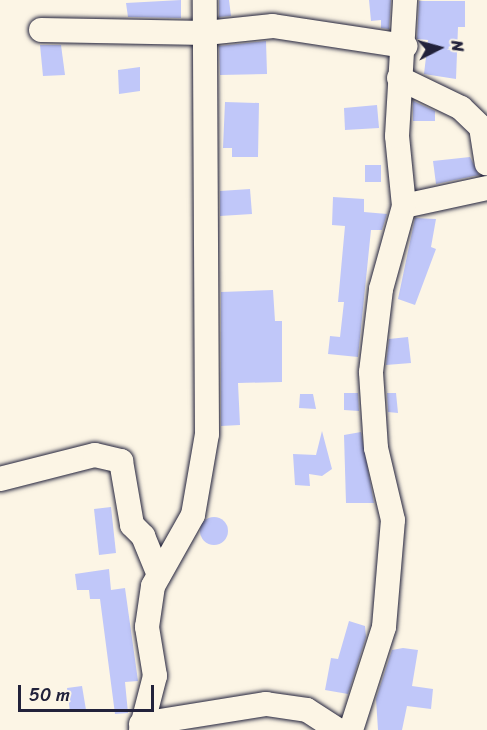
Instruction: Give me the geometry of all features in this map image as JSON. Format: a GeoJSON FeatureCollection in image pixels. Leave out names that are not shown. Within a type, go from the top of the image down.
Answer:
{"type":"FeatureCollection","features":[{"type":"Feature","properties":{"kind":"street"},"geometry":{"type":"LineString","coordinates":[[205,0],[207,434],[193,515],[159,575],[147,627],[156,676],[141,727],[266,704],[307,710],[338,730]]}},
{"type":"Feature","properties":{"kind":"street"},"geometry":{"type":"LineString","coordinates":[[351,730],[384,627],[393,520],[376,448],[371,372],[381,289],[404,206],[397,136],[399,78],[405,46],[405,0]]}},
{"type":"Feature","properties":{"kind":"street"},"geometry":{"type":"LineString","coordinates":[[41,30],[206,33],[273,26],[405,46]]}},
{"type":"Feature","properties":{"kind":"street"},"geometry":{"type":"LineString","coordinates":[[399,78],[461,108],[481,127],[487,164]]}},
{"type":"Feature","properties":{"kind":"street"},"geometry":{"type":"LineString","coordinates":[[404,206],[487,188]]}},
{"type":"Feature","properties":{"kind":"street"},"geometry":{"type":"LineString","coordinates":[[0,479],[95,455],[121,461],[132,525],[144,536],[159,575]]}},
{"type":"Feature","properties":{"kind":"building"},"geometry":{"type":"Polygon","coordinates":[[[181,0],[181,18],[128,17],[126,3],[181,0]]]}},
{"type":"Feature","properties":{"kind":"building"},"geometry":{"type":"Polygon","coordinates":[[[219,0],[229,0],[231,16],[219,17],[219,0]]]}},
{"type":"Feature","properties":{"kind":"building"},"geometry":{"type":"Polygon","coordinates":[[[369,0],[391,0],[389,29],[381,28],[381,20],[371,21],[369,0]]]}},
{"type":"Feature","properties":{"kind":"building"},"geometry":{"type":"Polygon","coordinates":[[[419,1],[465,1],[465,27],[458,27],[456,79],[424,74],[428,40],[417,39],[419,1]]]}},
{"type":"Feature","properties":{"kind":"building"},"geometry":{"type":"Polygon","coordinates":[[[266,41],[267,74],[220,75],[219,46],[266,41]]]}},
{"type":"Feature","properties":{"kind":"building"},"geometry":{"type":"Polygon","coordinates":[[[40,45],[61,45],[65,75],[43,76],[40,45]]]}},
{"type":"Feature","properties":{"kind":"building"},"geometry":{"type":"Polygon","coordinates":[[[140,67],[140,91],[119,94],[118,70],[140,67]]]}},
{"type":"Feature","properties":{"kind":"building"},"geometry":{"type":"Polygon","coordinates":[[[413,101],[435,111],[435,121],[413,121],[413,101]]]}},
{"type":"Feature","properties":{"kind":"building"},"geometry":{"type":"Polygon","coordinates":[[[225,102],[259,103],[258,157],[232,157],[232,148],[223,148],[225,102]]]}},
{"type":"Feature","properties":{"kind":"building"},"geometry":{"type":"Polygon","coordinates":[[[377,105],[379,128],[345,130],[344,108],[377,105]]]}},
{"type":"Feature","properties":{"kind":"building"},"geometry":{"type":"Polygon","coordinates":[[[470,157],[479,175],[436,184],[433,161],[470,157]]]}},
{"type":"Feature","properties":{"kind":"building"},"geometry":{"type":"Polygon","coordinates":[[[365,165],[381,165],[381,182],[365,182],[365,165]]]}},
{"type":"Feature","properties":{"kind":"building"},"geometry":{"type":"Polygon","coordinates":[[[250,189],[252,214],[220,216],[220,191],[250,189]]]}},
{"type":"Feature","properties":{"kind":"building"},"geometry":{"type":"Polygon","coordinates":[[[333,197],[364,199],[364,212],[387,214],[382,230],[371,230],[358,357],[328,354],[330,336],[340,337],[344,302],[338,302],[345,226],[332,225],[333,197]]]}},
{"type":"Feature","properties":{"kind":"building"},"geometry":{"type":"Polygon","coordinates":[[[415,218],[436,219],[431,247],[436,249],[415,305],[398,299],[415,218]]]}},
{"type":"Feature","properties":{"kind":"building"},"geometry":{"type":"Polygon","coordinates":[[[273,290],[275,321],[282,321],[282,382],[238,383],[240,425],[221,426],[221,292],[273,290]]]}},
{"type":"Feature","properties":{"kind":"building"},"geometry":{"type":"Polygon","coordinates":[[[408,337],[411,363],[386,365],[389,339],[408,337]]]}},
{"type":"Feature","properties":{"kind":"building"},"geometry":{"type":"Polygon","coordinates":[[[344,393],[358,393],[359,411],[344,410],[344,393]]]}},
{"type":"Feature","properties":{"kind":"building"},"geometry":{"type":"Polygon","coordinates":[[[387,393],[396,393],[398,413],[388,412],[387,393]]]}},
{"type":"Feature","properties":{"kind":"building"},"geometry":{"type":"Polygon","coordinates":[[[300,394],[313,394],[316,409],[299,408],[300,394]]]}},
{"type":"Feature","properties":{"kind":"building"},"geometry":{"type":"Polygon","coordinates":[[[322,431],[332,469],[322,476],[309,474],[310,486],[295,485],[293,454],[316,455],[322,431]]]}},
{"type":"Feature","properties":{"kind":"building"},"geometry":{"type":"Polygon","coordinates":[[[361,432],[374,503],[346,503],[344,435],[361,432]]]}},
{"type":"Feature","properties":{"kind":"building"},"geometry":{"type":"Polygon","coordinates":[[[111,507],[116,553],[99,555],[94,509],[111,507]]]}},
{"type":"Feature","properties":{"kind":"building"},"geometry":{"type":"Polygon","coordinates":[[[214,517],[224,521],[228,531],[224,541],[214,545],[204,541],[200,531],[204,521],[214,517]]]}},
{"type":"Feature","properties":{"kind":"building"},"geometry":{"type":"Polygon","coordinates":[[[109,569],[111,590],[125,588],[138,681],[125,682],[128,713],[115,714],[100,599],[90,599],[89,590],[77,590],[75,574],[109,569]]]}},
{"type":"Feature","properties":{"kind":"building"},"geometry":{"type":"Polygon","coordinates":[[[349,621],[365,626],[366,637],[348,694],[325,690],[331,658],[338,659],[349,621]]]}},
{"type":"Feature","properties":{"kind":"building"},"geometry":{"type":"Polygon","coordinates":[[[403,648],[418,650],[412,686],[433,689],[431,709],[407,706],[402,730],[378,730],[376,699],[392,650],[403,648]]]}},
{"type":"Feature","properties":{"kind":"building"},"geometry":{"type":"Polygon","coordinates":[[[82,686],[86,710],[70,712],[67,688],[82,686]]]}}]}
